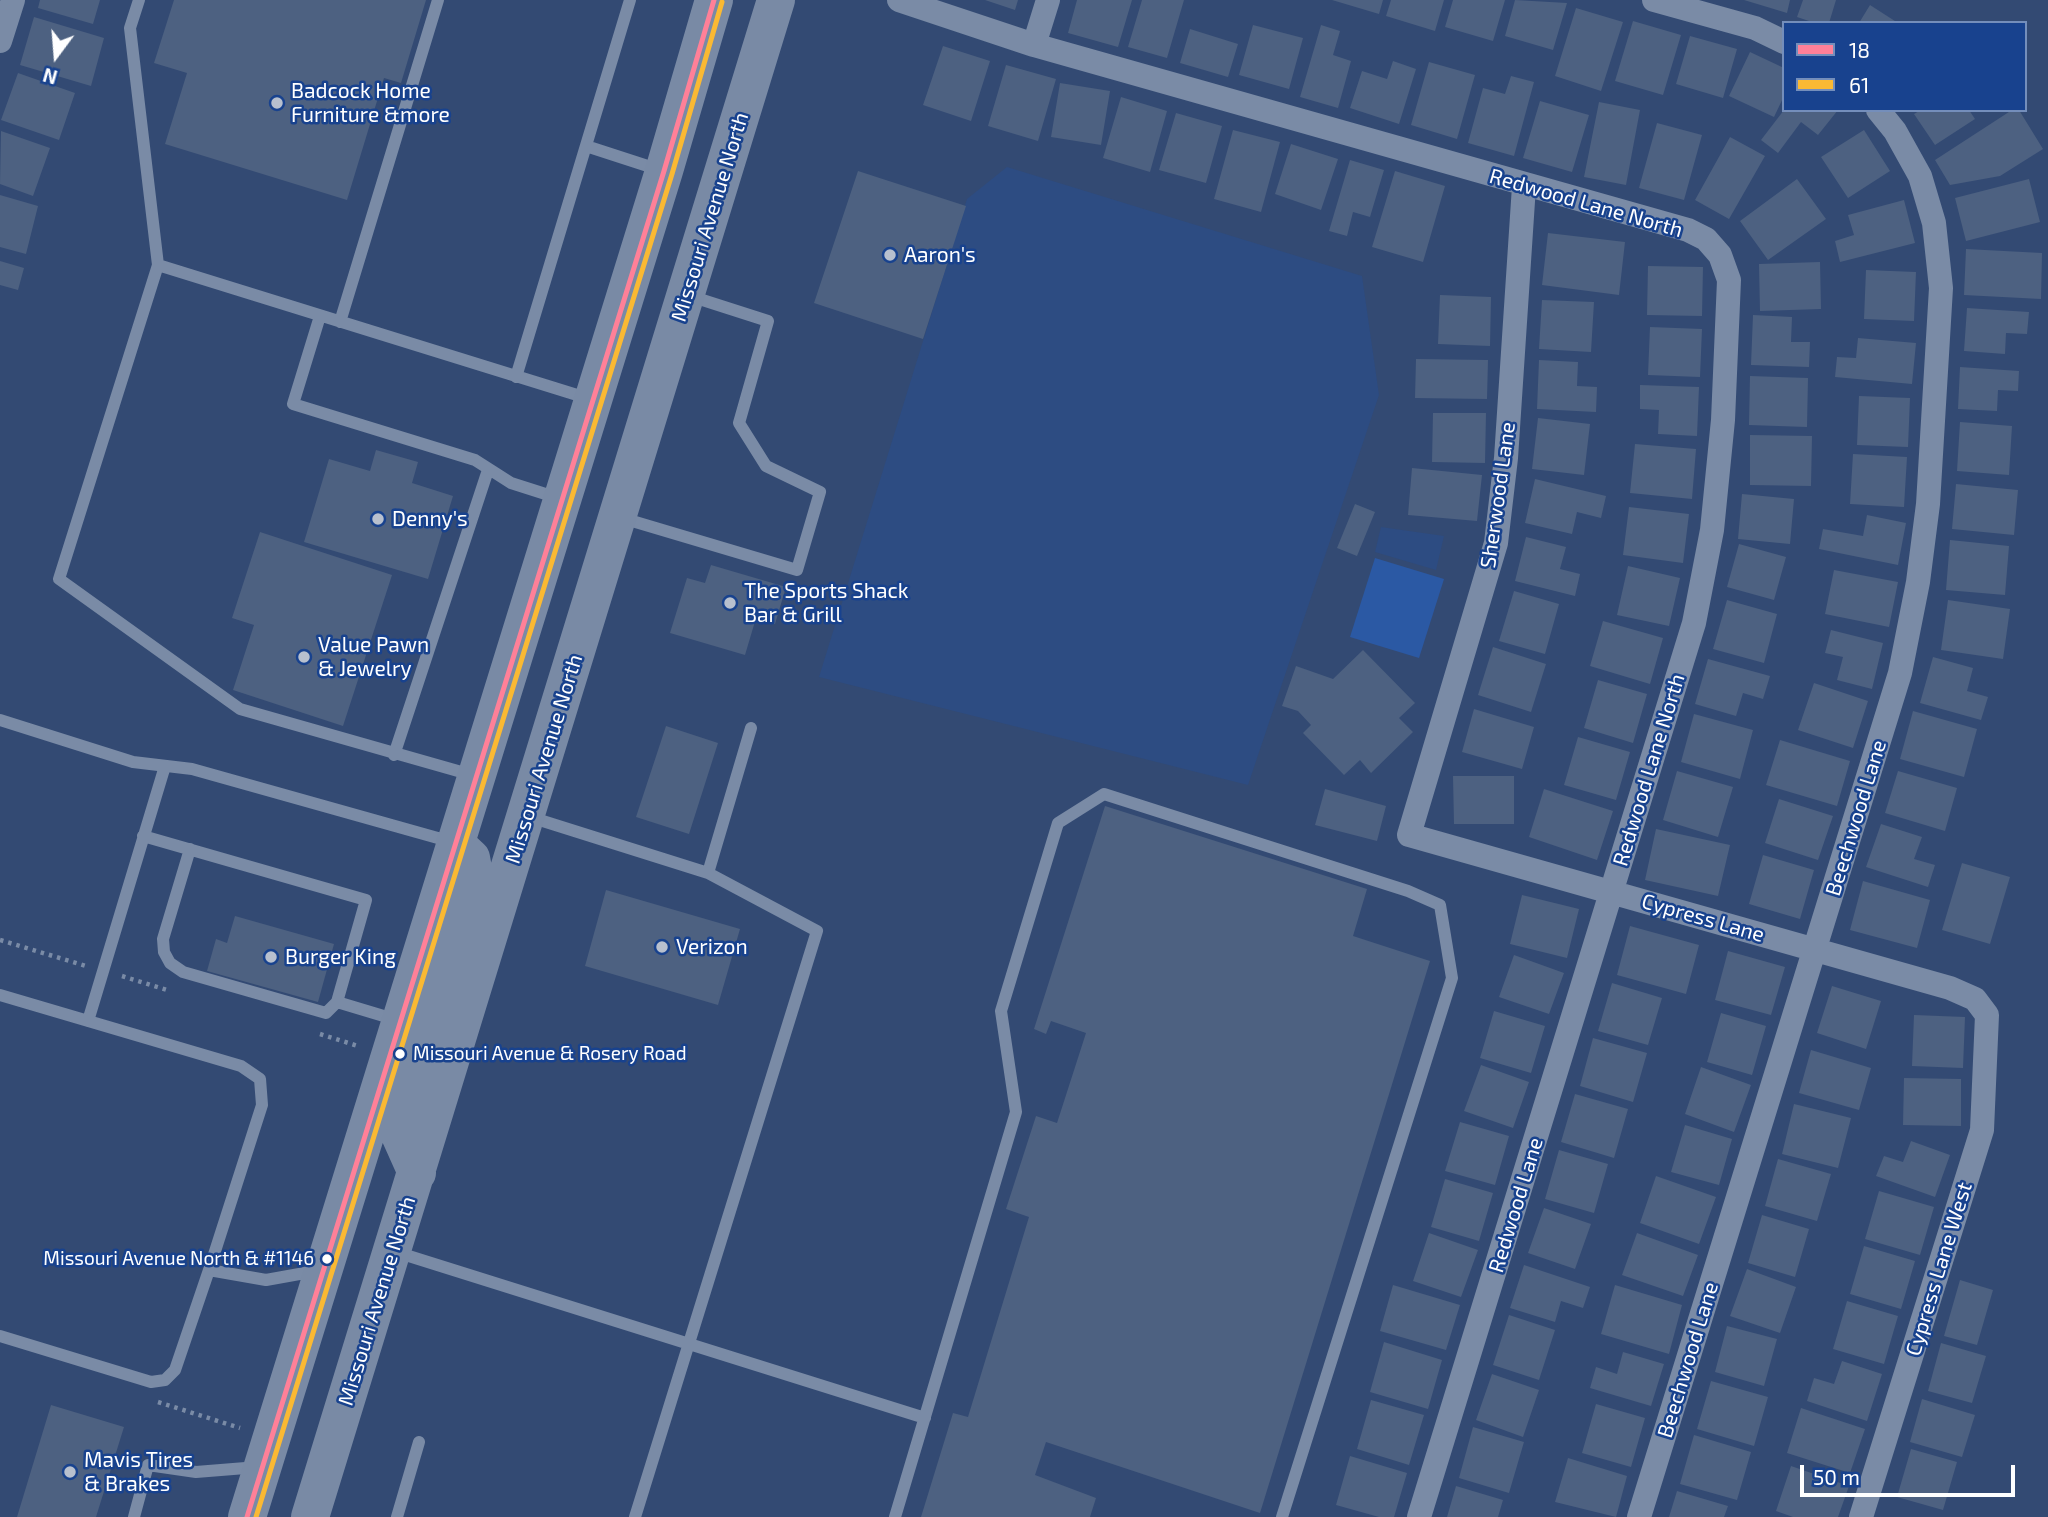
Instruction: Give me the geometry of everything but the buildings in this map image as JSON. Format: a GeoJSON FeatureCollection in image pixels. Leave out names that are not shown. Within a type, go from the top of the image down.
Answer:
{"type":"FeatureCollection","features":[{"type":"Feature","properties":{"kind":"main road"},"geometry":{"type":"LineString","coordinates":[[247,1517],[664,171],[714,0]]}},
{"type":"Feature","properties":{"kind":"main road","name":"Missouri Avenue North"},"geometry":{"type":"LineString","coordinates":[[310,1517],[776,0]]}},
{"type":"Feature","properties":{"kind":"main road"},"geometry":{"type":"LineString","coordinates":[[487,738],[499,783],[526,816]]}},
{"type":"Feature","properties":{"kind":"main road"},"geometry":{"type":"LineString","coordinates":[[417,1172],[400,1135],[475,880],[471,858],[455,843]]}},
{"type":"Feature","properties":{"kind":"street"},"geometry":{"type":"LineString","coordinates":[[0,41],[13,0]]}},
{"type":"Feature","properties":{"kind":"street","name":"Redwood Lane North"},"geometry":{"type":"LineString","coordinates":[[900,0],[1034,45],[1524,186],[1688,230],[1706,239],[1720,255],[1730,281],[1723,420],[1712,530],[1694,623],[1612,892]]}},
{"type":"Feature","properties":{"kind":"street"},"geometry":{"type":"LineString","coordinates":[[1034,45],[1048,0]]}},
{"type":"Feature","properties":{"kind":"street"},"geometry":{"type":"LineString","coordinates":[[1654,0],[1755,28],[1782,41]]}},
{"type":"Feature","properties":{"kind":"street","name":"Beechwood Lane"},"geometry":{"type":"LineString","coordinates":[[1639,1517],[1900,673],[1918,582],[1928,504],[1941,288],[1934,223],[1920,176],[1895,131],[1880,112]]}},
{"type":"Feature","properties":{"kind":"street","name":"Sherwood Lane"},"geometry":{"type":"LineString","coordinates":[[1409,835],[1496,543],[1506,458],[1524,186]]}},
{"type":"Feature","properties":{"kind":"street","name":"Cypress Lane"},"geometry":{"type":"LineString","coordinates":[[1409,835],[1950,988],[1975,999],[1987,1015]]}},
{"type":"Feature","properties":{"kind":"street","name":"Redwood Lane"},"geometry":{"type":"LineString","coordinates":[[1419,1517],[1612,892]]}},
{"type":"Feature","properties":{"kind":"street","name":"Cypress Lane West"},"geometry":{"type":"LineString","coordinates":[[1861,1517],[1982,1130],[1987,1015]]}},
{"type":"Feature","properties":{"kind":"lane"},"geometry":{"type":"LineString","coordinates":[[139,0],[130,28],[158,265],[59,579],[240,709],[394,755],[476,776]]}},
{"type":"Feature","properties":{"kind":"lane"},"geometry":{"type":"LineString","coordinates":[[340,322],[438,0]]}},
{"type":"Feature","properties":{"kind":"lane"},"geometry":{"type":"LineString","coordinates":[[516,377],[631,0]]}},
{"type":"Feature","properties":{"kind":"lane"},"geometry":{"type":"LineString","coordinates":[[586,146],[664,171]]}},
{"type":"Feature","properties":{"kind":"lane"},"geometry":{"type":"LineString","coordinates":[[158,265],[592,400]]}},
{"type":"Feature","properties":{"kind":"lane"},"geometry":{"type":"LineString","coordinates":[[618,517],[797,570],[805,544],[820,492],[766,466],[739,422],[768,321],[686,295]]}},
{"type":"Feature","properties":{"kind":"lane"},"geometry":{"type":"LineString","coordinates":[[320,316],[293,404],[475,460],[511,483],[562,499]]}},
{"type":"Feature","properties":{"kind":"lane"},"geometry":{"type":"LineString","coordinates":[[394,755],[488,470]]}},
{"type":"Feature","properties":{"kind":"lane"},"geometry":{"type":"LineString","coordinates":[[0,720],[132,762],[192,769],[455,843]]}},
{"type":"Feature","properties":{"kind":"lane"},"geometry":{"type":"LineString","coordinates":[[708,873],[751,728]]}},
{"type":"Feature","properties":{"kind":"lane"},"geometry":{"type":"LineString","coordinates":[[88,1021],[165,766]]}},
{"type":"Feature","properties":{"kind":"lane"},"geometry":{"type":"LineString","coordinates":[[895,1517],[1016,1112],[1001,1011],[1058,823],[1104,794],[1408,891],[1440,905],[1452,978],[1282,1517]]}},
{"type":"Feature","properties":{"kind":"lane"},"geometry":{"type":"LineString","coordinates":[[526,816],[708,873],[817,931],[635,1517]]}},
{"type":"Feature","properties":{"kind":"lane"},"geometry":{"type":"LineString","coordinates":[[143,836],[190,849],[366,900],[337,1002],[326,1013],[183,972],[170,963],[164,952],[163,939],[190,849]]}},
{"type":"Feature","properties":{"kind":"lane"},"geometry":{"type":"LineString","coordinates":[[0,995],[241,1066],[260,1079],[262,1105],[213,1270],[176,1370],[165,1380],[151,1382],[0,1336]]}},
{"type":"Feature","properties":{"kind":"lane"},"geometry":{"type":"LineString","coordinates":[[337,1002],[400,1021]]}},
{"type":"Feature","properties":{"kind":"lane"},"geometry":{"type":"LineString","coordinates":[[393,1251],[925,1418]]}},
{"type":"Feature","properties":{"kind":"lane"},"geometry":{"type":"LineString","coordinates":[[213,1270],[266,1280],[323,1270]]}},
{"type":"Feature","properties":{"kind":"lane"},"geometry":{"type":"LineString","coordinates":[[397,1517],[419,1442]]}},
{"type":"Feature","properties":{"kind":"lane"},"geometry":{"type":"LineString","coordinates":[[134,1517],[148,1465],[196,1472],[262,1466]]}},
{"type":"Feature","properties":{"kind":"shaded area"},"geometry":{"type":"Polygon","coordinates":[[[1007,167],[1362,276],[1379,395],[1248,785],[819,677],[967,199],[1007,167]]]}},
{"type":"Feature","properties":{"kind":"shaded area"},"geometry":{"type":"Polygon","coordinates":[[[1381,527],[1444,536],[1436,570],[1375,552],[1381,527]]]}},
{"type":"Feature","properties":{"kind":"shaded area"},"geometry":{"type":"Polygon","coordinates":[[[1375,558],[1444,579],[1419,658],[1350,637],[1375,558]]]}},
{"type":"Feature","properties":{"kind":"transit line","name":"18"},"geometry":{"type":"LineString","coordinates":[[247,1517],[664,171],[714,0]]}},
{"type":"Feature","properties":{"kind":"transit line","name":"61"},"geometry":{"type":"LineString","coordinates":[[256,1517],[672,174],[722,2]]}},
{"type":"Feature","properties":{"kind":"place","name":"Badcock Home Furniture &more"},"geometry":{"type":"Point","coordinates":[277,103]}},
{"type":"Feature","properties":{"kind":"place","name":"Aaron's"},"geometry":{"type":"Point","coordinates":[890,255]}},
{"type":"Feature","properties":{"kind":"place","name":"Denny's"},"geometry":{"type":"Point","coordinates":[378,519]}},
{"type":"Feature","properties":{"kind":"place","name":"The Sports Shack Bar & Grill"},"geometry":{"type":"Point","coordinates":[730,603]}},
{"type":"Feature","properties":{"kind":"place","name":"Value Pawn & Jewelry"},"geometry":{"type":"Point","coordinates":[304,657]}},
{"type":"Feature","properties":{"kind":"place","name":"Verizon"},"geometry":{"type":"Point","coordinates":[662,947]}},
{"type":"Feature","properties":{"kind":"place","name":"Burger King"},"geometry":{"type":"Point","coordinates":[271,957]}},
{"type":"Feature","properties":{"kind":"place","name":"Missouri Avenue & Rosery Road"},"geometry":{"type":"Point","coordinates":[400,1054]}},
{"type":"Feature","properties":{"kind":"place","name":"Missouri Avenue North & #1146"},"geometry":{"type":"Point","coordinates":[327,1259]}},
{"type":"Feature","properties":{"kind":"place","name":"Mavis Tires & Brakes"},"geometry":{"type":"Point","coordinates":[70,1472]}}]}
